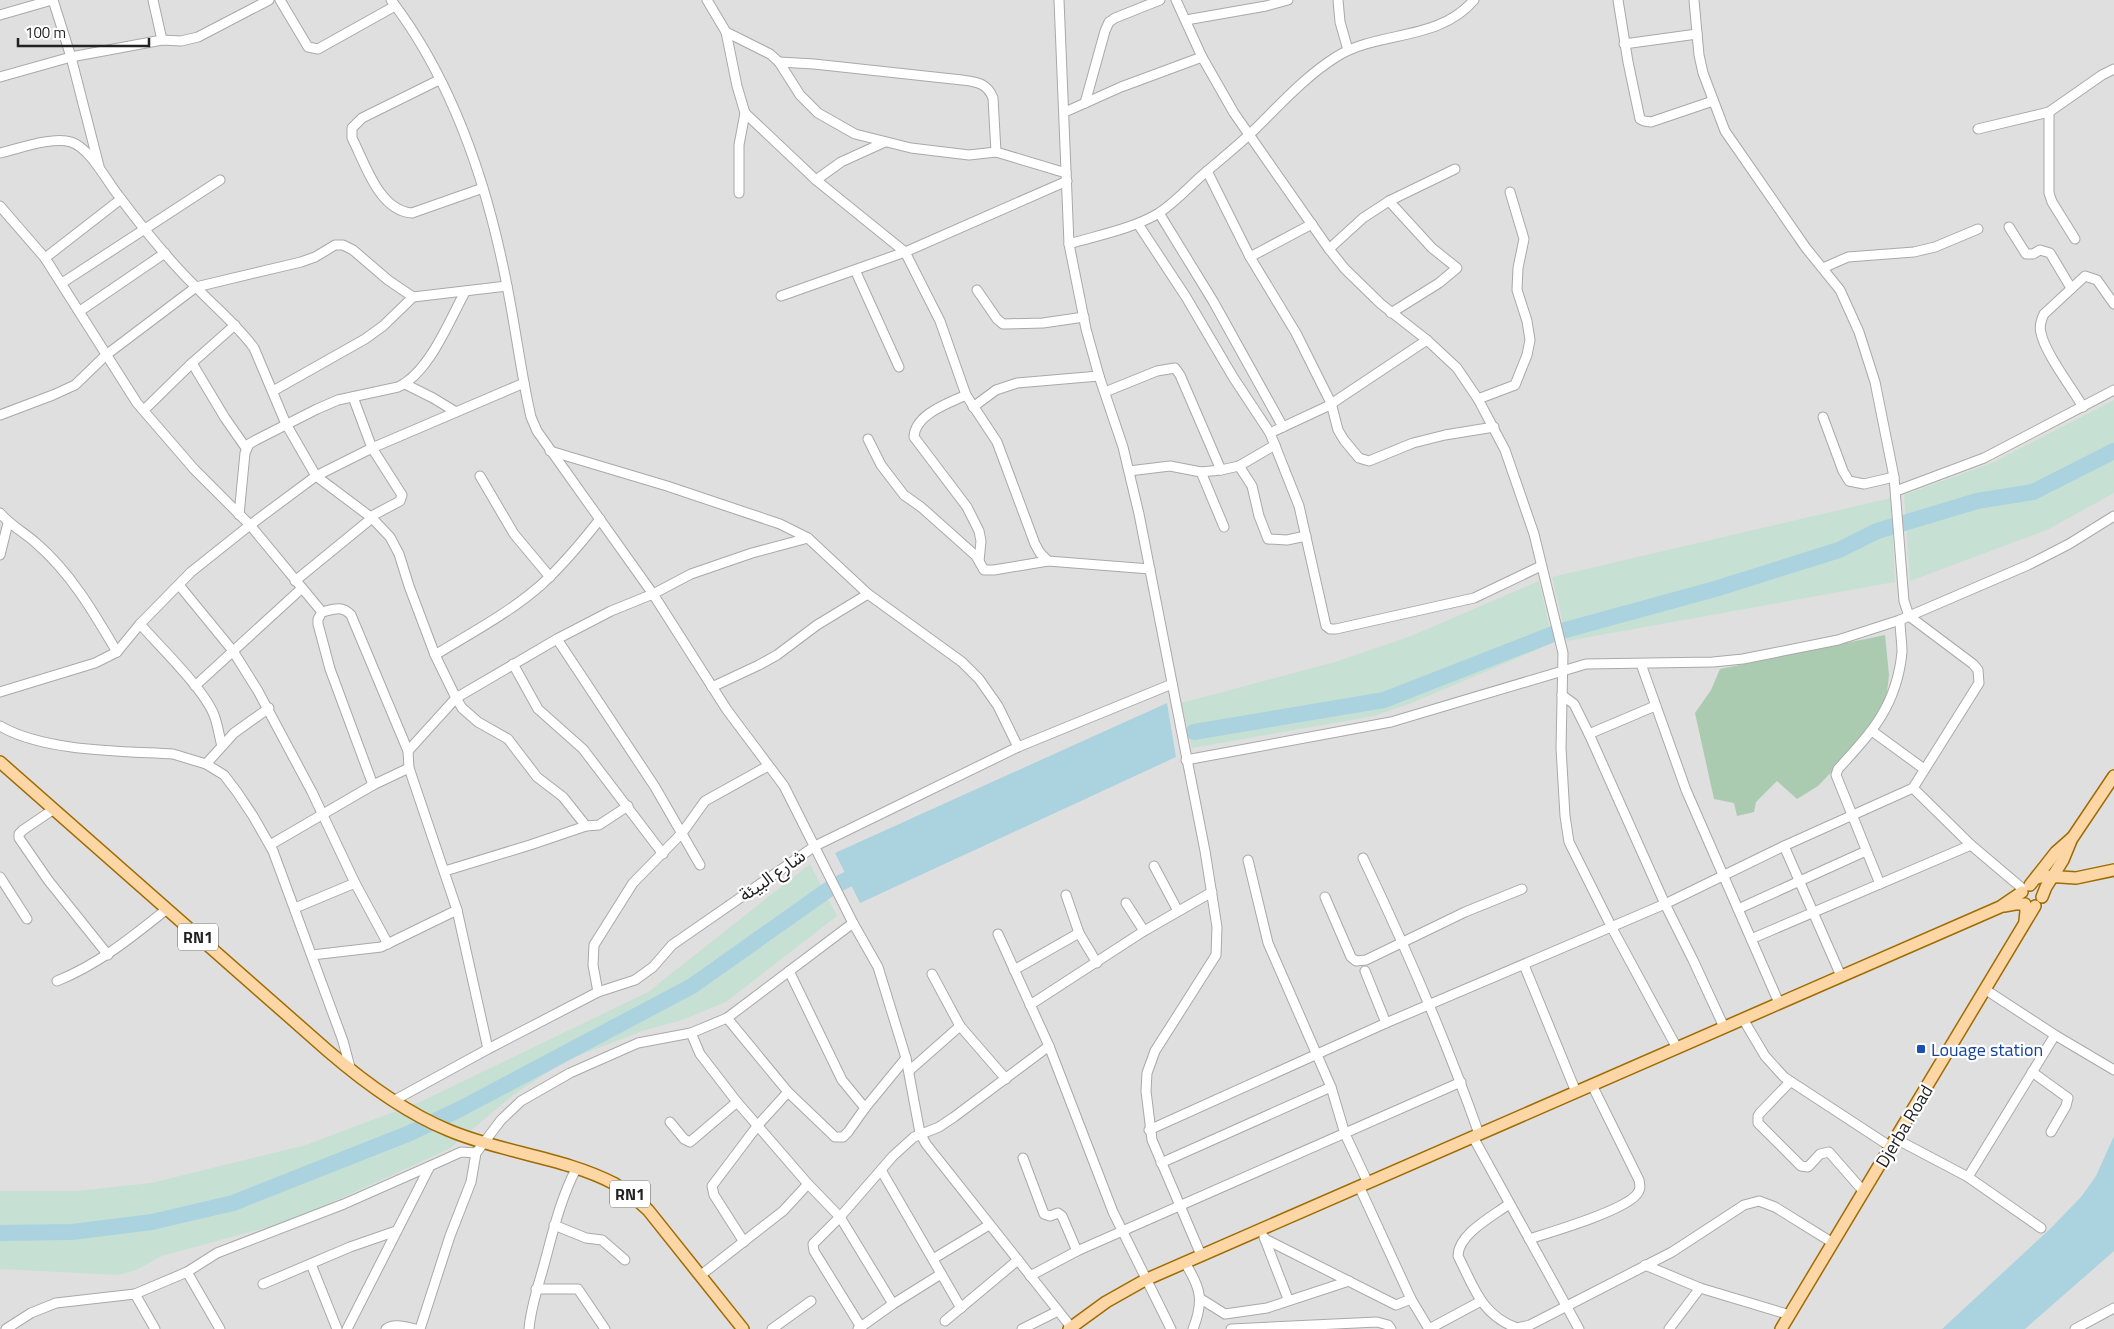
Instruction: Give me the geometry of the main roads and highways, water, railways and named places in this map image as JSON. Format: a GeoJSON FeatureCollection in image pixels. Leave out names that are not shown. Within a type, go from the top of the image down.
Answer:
{"type":"FeatureCollection","features":[{"type":"Feature","properties":{"kind":"main road","name":"RN1"},"geometry":{"type":"LineString","coordinates":[[2,766],[54,809],[351,1071],[397,1103],[419,1117],[464,1136],[576,1169],[616,1185],[632,1195],[648,1210],[743,1329]]}},
{"type":"Feature","properties":{"kind":"main road"},"geometry":{"type":"LineString","coordinates":[[1070,1328],[1106,1302],[1145,1280],[1184,1262],[1263,1234],[1364,1184],[2000,907],[2015,904],[2030,905],[2040,902],[2053,876],[2064,860],[2073,837],[2114,776]]}},
{"type":"Feature","properties":{"kind":"main road"},"geometry":{"type":"LineString","coordinates":[[2030,905],[2021,899],[2028,886],[2056,852],[2073,837]]}},
{"type":"Feature","properties":{"kind":"main road"},"geometry":{"type":"LineString","coordinates":[[2000,907],[2028,886],[2053,876],[2076,878],[2114,870]]}},
{"type":"Feature","properties":{"kind":"main road"},"geometry":{"type":"LineString","coordinates":[[2028,886],[2039,888],[2042,897]]}},
{"type":"Feature","properties":{"kind":"main road","name":"Djerba Road"},"geometry":{"type":"LineString","coordinates":[[1781,1329],[1986,990],[2025,921],[2030,905]]}},
{"type":"Feature","properties":{"kind":"water"},"geometry":{"type":"Polygon","coordinates":[[[1167,703],[1176,757],[860,903],[835,853],[1167,703]]]}},
{"type":"Feature","properties":{"kind":"water"},"geometry":{"type":"Polygon","coordinates":[[[2114,1136],[2114,1251],[2025,1329],[1942,1329],[2051,1228],[2081,1197],[2096,1176],[2114,1136]]]}},
{"type":"Feature","properties":{"kind":"waterway"},"geometry":{"type":"LineString","coordinates":[[1194,732],[1384,700],[1558,632],[1715,589],[1839,550],[1877,531],[1977,501],[2033,492],[2114,451]]}},
{"type":"Feature","properties":{"kind":"waterway"},"geometry":{"type":"LineString","coordinates":[[0,1233],[72,1232],[152,1222],[233,1203],[410,1133],[462,1108],[692,986],[832,887],[867,870]]}},
{"type":"Feature","properties":{"kind":"place","name":"Louage station"},"geometry":{"type":"Point","coordinates":[1921,1049]}}]}
